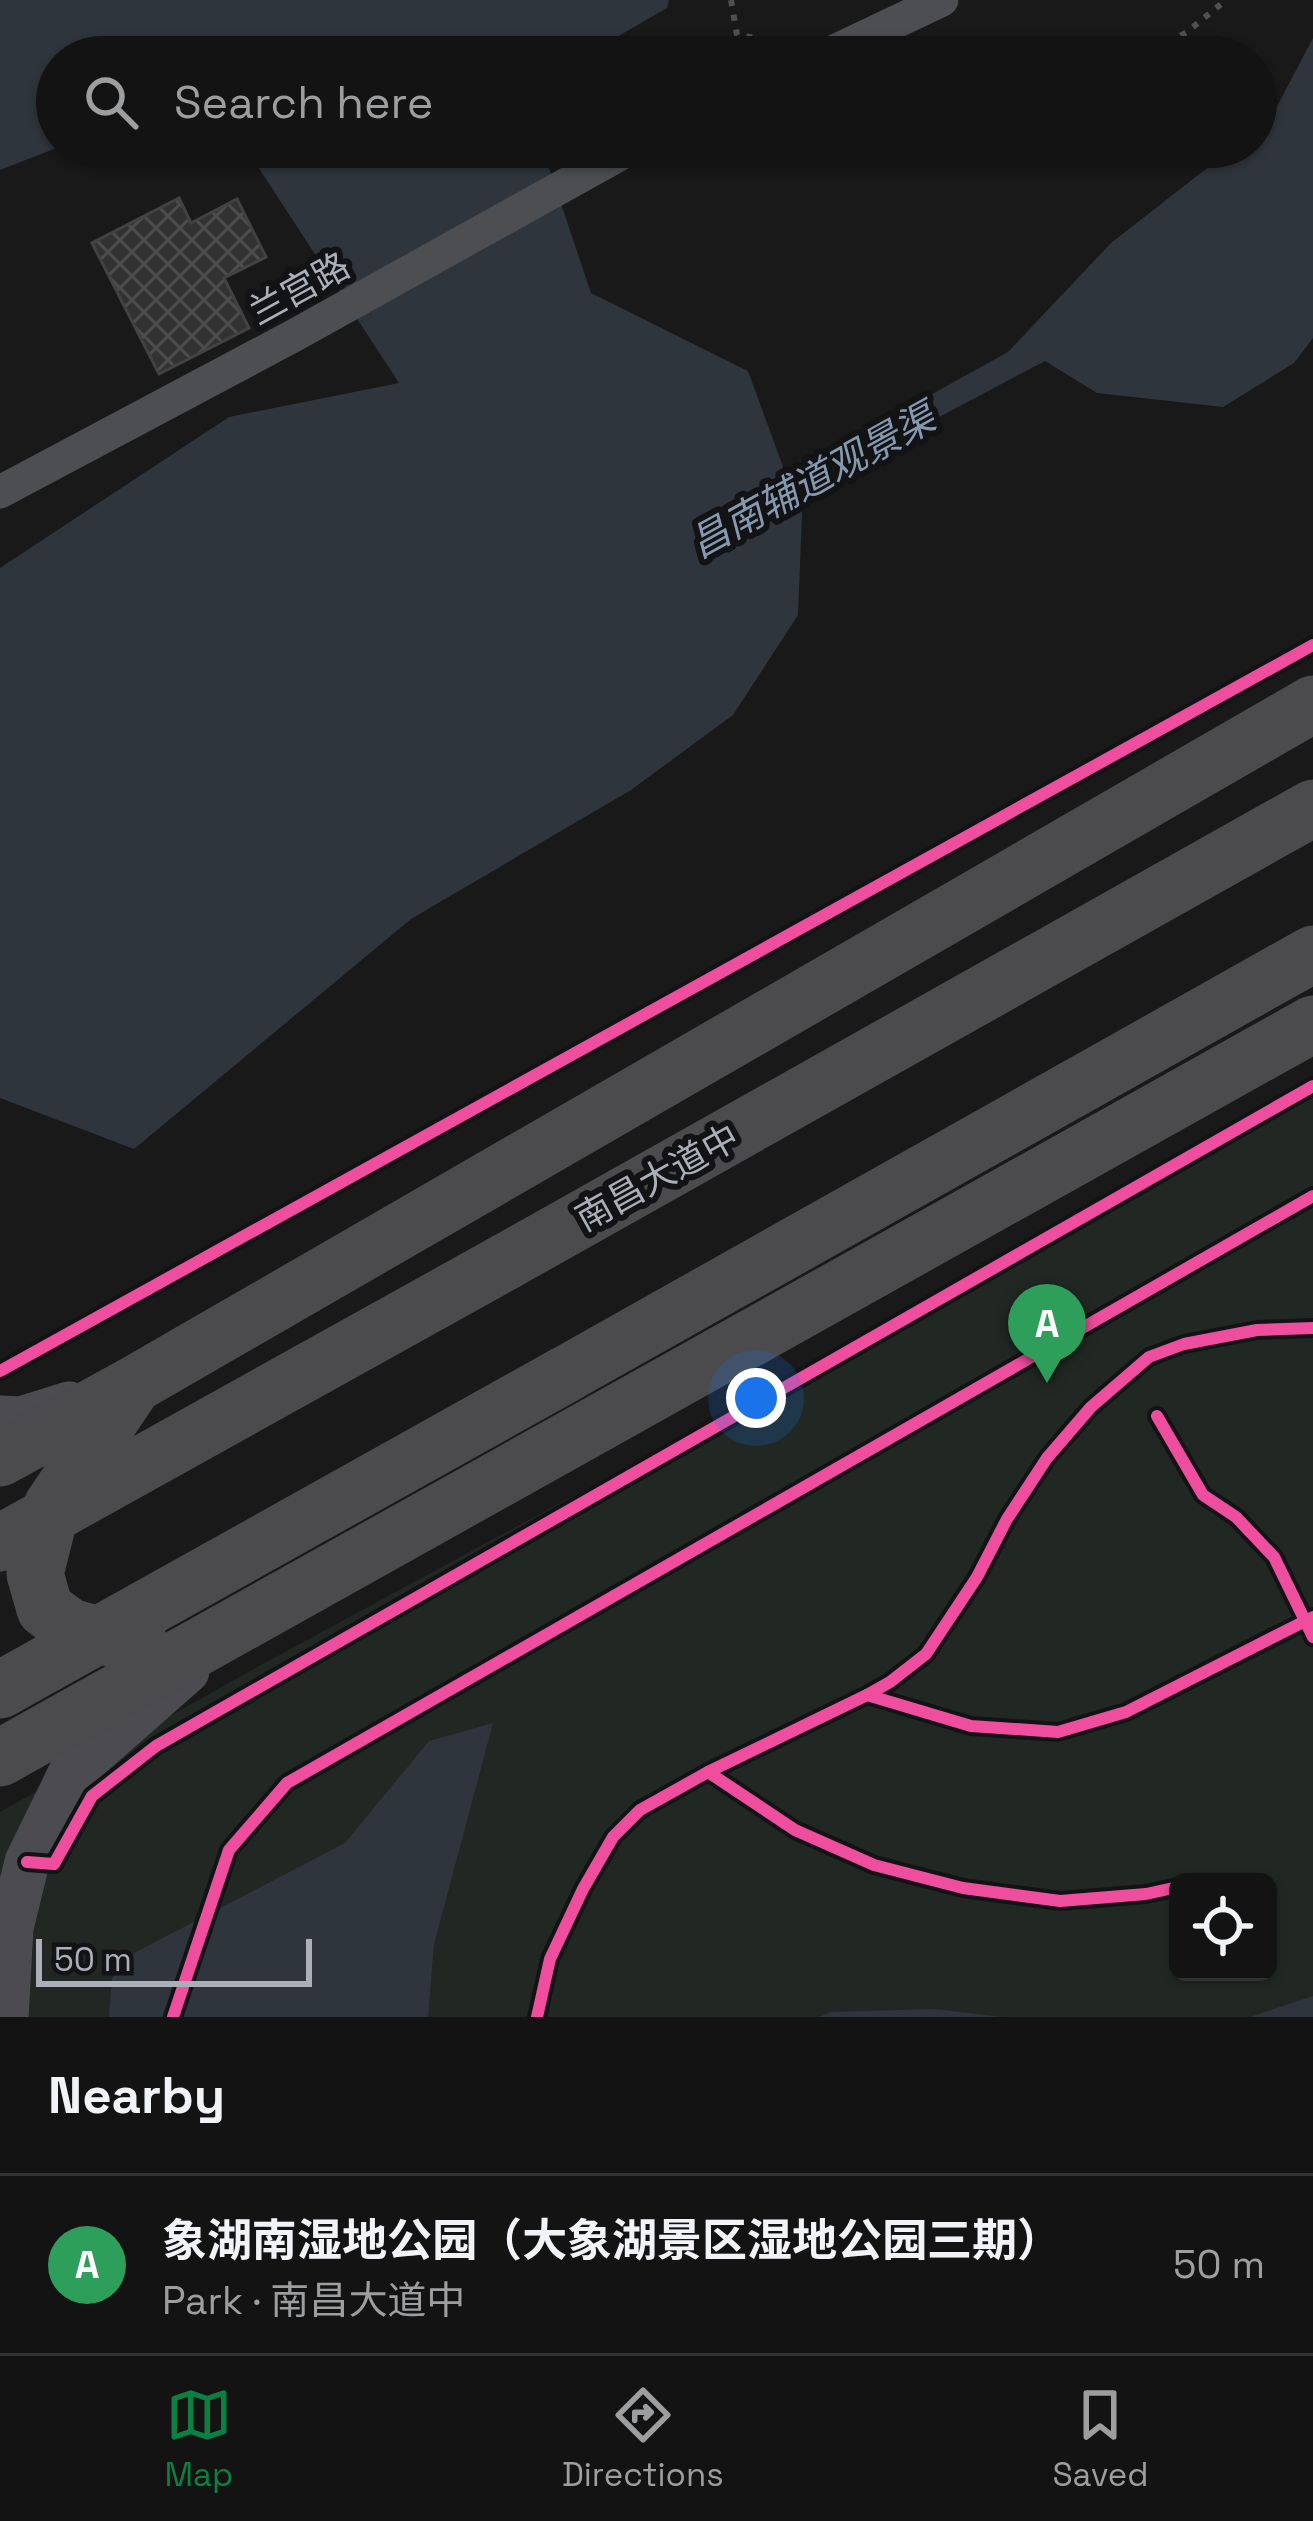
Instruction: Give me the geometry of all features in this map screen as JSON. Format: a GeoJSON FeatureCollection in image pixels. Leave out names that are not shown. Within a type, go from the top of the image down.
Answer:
{"type":"FeatureCollection","features":[{"type":"Feature","properties":{"kind":"highway"},"geometry":{"type":"LineString","coordinates":[[0,1458],[1313,704]]}},
{"type":"Feature","properties":{"kind":"highway","name":"南昌大道中"},"geometry":{"type":"LineString","coordinates":[[0,1543],[1313,808]]}},
{"type":"Feature","properties":{"kind":"highway"},"geometry":{"type":"LineString","coordinates":[[0,1690],[1313,955]]}},
{"type":"Feature","properties":{"kind":"highway"},"geometry":{"type":"LineString","coordinates":[[0,1758],[1313,1024]]}},
{"type":"Feature","properties":{"kind":"highway"},"geometry":{"type":"LineString","coordinates":[[135,1384],[52,1506],[35,1574],[45,1609],[70,1627],[128,1643],[233,1630]]}},
{"type":"Feature","properties":{"kind":"main road"},"geometry":{"type":"LineString","coordinates":[[0,1418],[21,1419],[135,1384]]}},
{"type":"Feature","properties":{"kind":"main road"},"geometry":{"type":"LineString","coordinates":[[6,2017],[11,1928],[27,1862],[70,1774],[233,1630]]}},
{"type":"Feature","properties":{"kind":"street"},"geometry":{"type":"LineString","coordinates":[[865,36],[942,0]]}},
{"type":"Feature","properties":{"kind":"street","name":"兰宫路"},"geometry":{"type":"LineString","coordinates":[[0,492],[595,168]]}},
{"type":"Feature","properties":{"kind":"path"},"geometry":{"type":"LineString","coordinates":[[731,0],[737,34],[746,36]]}},
{"type":"Feature","properties":{"kind":"path"},"geometry":{"type":"LineString","coordinates":[[1180,36],[1226,0]]}},
{"type":"Feature","properties":{"kind":"path"},"geometry":{"type":"LineString","coordinates":[[1292,1328],[1312,1327]]}},
{"type":"Feature","properties":{"kind":"shaded area"},"geometry":{"type":"Polygon","coordinates":[[[1313,1095],[1313,2017],[0,2017],[0,1812],[250,1671],[1313,1095]]]}},
{"type":"Feature","properties":{"kind":"water"},"geometry":{"type":"Polygon","coordinates":[[[0,0],[669,0],[667,8],[618,36],[36,36],[36,156],[0,170],[0,0]]]}},
{"type":"Feature","properties":{"kind":"water","name":"昌南辅道观景渠"},"geometry":{"type":"Polygon","coordinates":[[[1313,38],[1313,338],[1294,363],[1223,407],[1097,393],[1045,361],[803,489],[798,615],[733,715],[631,790],[411,919],[134,1149],[0,1098],[0,568],[229,417],[399,383],[259,168],[549,168],[591,293],[748,371],[786,475],[1008,352],[1111,243],[1207,168],[1277,168],[1277,107],[1313,38]]]}},
{"type":"Feature","properties":{"kind":"water"},"geometry":{"type":"Polygon","coordinates":[[[493,1723],[434,1944],[428,2017],[109,2017],[112,1978],[136,1952],[345,1843],[429,1741],[493,1723]]]}},
{"type":"Feature","properties":{"kind":"water"},"geometry":{"type":"Polygon","coordinates":[[[1313,1996],[1313,2017],[1250,2017],[1313,1996]]]}},
{"type":"Feature","properties":{"kind":"water"},"geometry":{"type":"Polygon","coordinates":[[[934,2009],[1003,2017],[819,2017],[831,2012],[934,2009]]]}},
{"type":"Feature","properties":{"kind":"building"},"geometry":{"type":"Polygon","coordinates":[[[179,198],[191,223],[237,199],[266,257],[224,278],[249,328],[159,374],[92,243],[179,198]]]}},
{"type":"Feature","properties":{"kind":"cycle path"},"geometry":{"type":"LineString","coordinates":[[0,1371],[1313,645]]}},
{"type":"Feature","properties":{"kind":"cycle path"},"geometry":{"type":"LineString","coordinates":[[27,1862],[54,1864],[92,1796],[156,1746],[1313,1086]]}},
{"type":"Feature","properties":{"kind":"cycle path"},"geometry":{"type":"LineString","coordinates":[[173,2017],[229,1850],[287,1783],[1313,1196]]}},
{"type":"Feature","properties":{"kind":"cycle path"},"geometry":{"type":"LineString","coordinates":[[537,2017],[550,1959],[613,1837],[640,1810],[867,1695],[926,1654],[1047,1458],[1091,1407],[1149,1357],[1184,1344],[1257,1330],[1313,1328]]}},
{"type":"Feature","properties":{"kind":"cycle path"},"geometry":{"type":"LineString","coordinates":[[1157,1416],[1203,1495],[1236,1517],[1274,1557],[1313,1637]]}},
{"type":"Feature","properties":{"kind":"cycle path"},"geometry":{"type":"LineString","coordinates":[[867,1695],[971,1726],[1058,1732],[1126,1712],[1313,1617]]}},
{"type":"Feature","properties":{"kind":"cycle path"},"geometry":{"type":"LineString","coordinates":[[708,1772],[795,1830],[874,1865],[963,1888],[1060,1901],[1169,1889]]}},
{"type":"Feature","properties":{"kind":"place","name":"象湖南湿地公园（大象湖景区湿地公园三期）"},"geometry":{"type":"Point","coordinates":[1047,1383]}}]}
